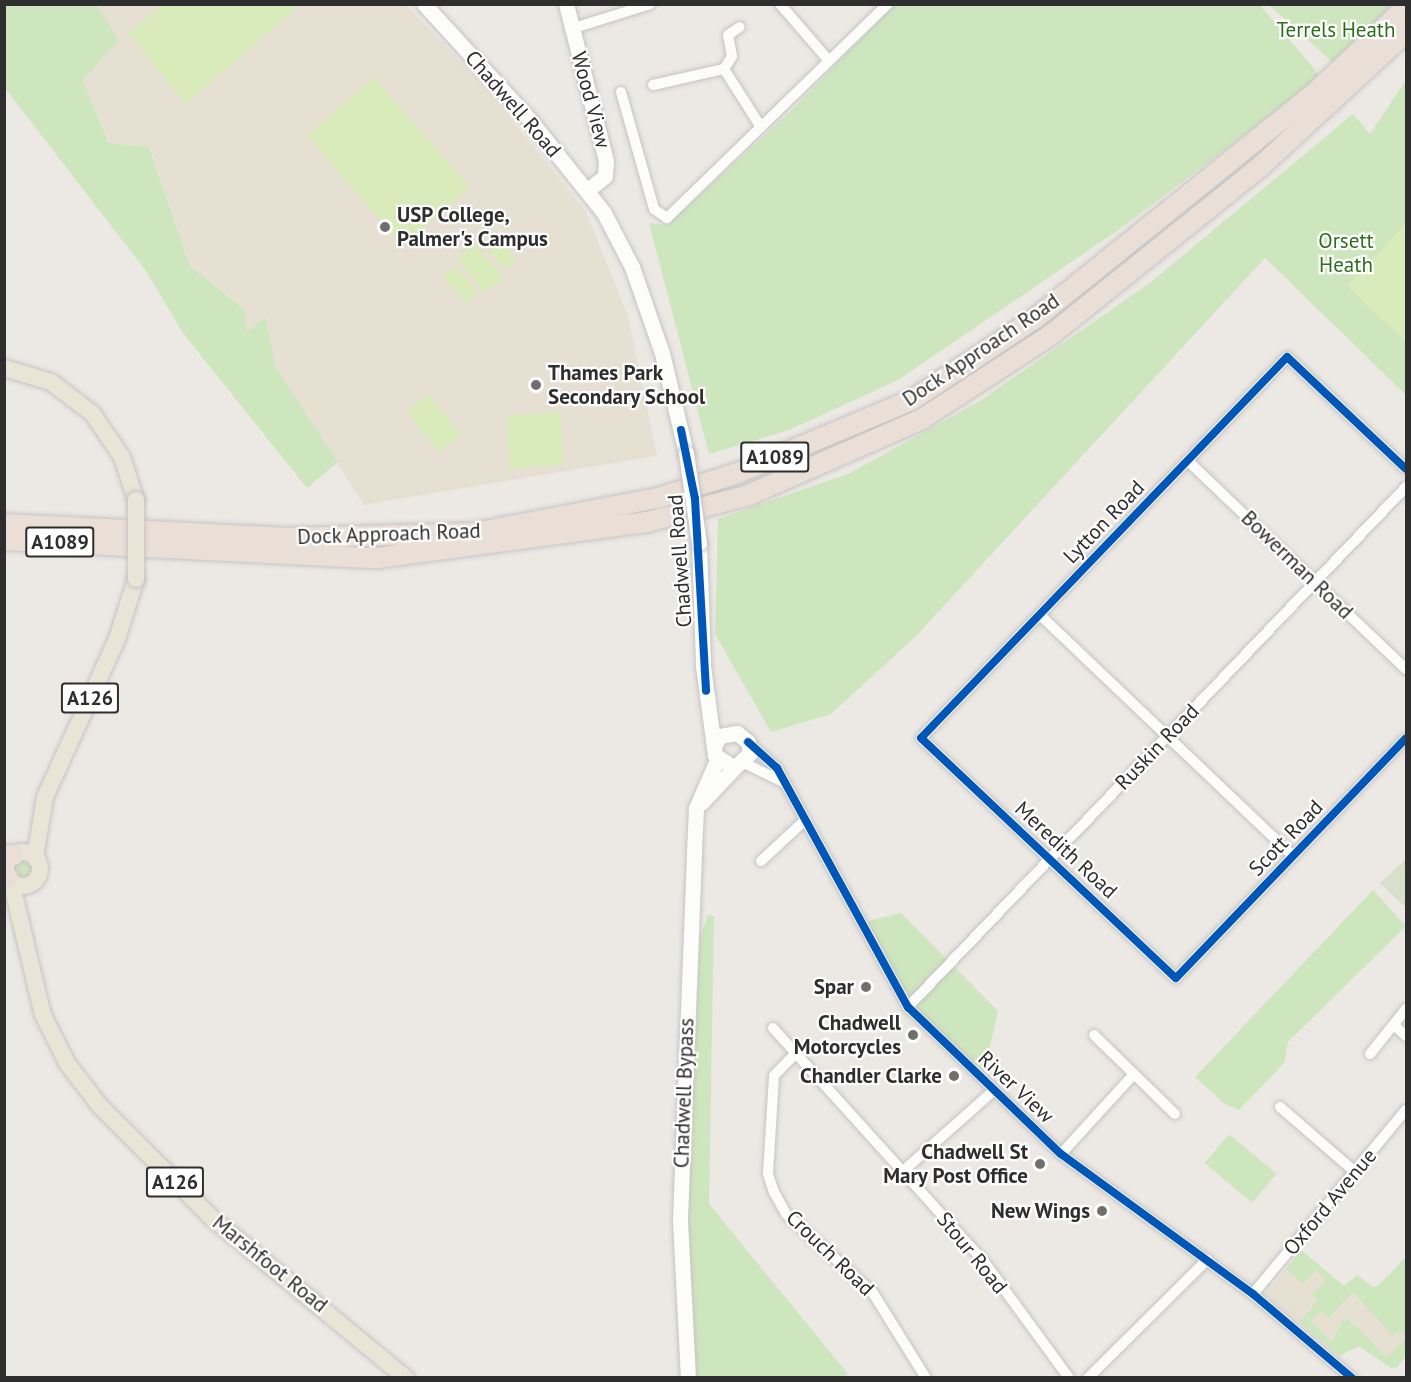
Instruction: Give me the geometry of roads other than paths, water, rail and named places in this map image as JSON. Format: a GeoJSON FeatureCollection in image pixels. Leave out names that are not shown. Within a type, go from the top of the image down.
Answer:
{"type":"FeatureCollection","features":[{"type":"Feature","properties":{"kind":"highway","name":"Dock Approach Road"},"geometry":{"type":"LineString","coordinates":[[4,524],[286,538],[474,533],[658,498],[735,474],[912,400],[1037,317],[1318,90],[1407,7]]}},
{"type":"Feature","properties":{"kind":"highway","name":"Dock Approach Road"},"geometry":{"type":"LineString","coordinates":[[4,540],[377,558],[647,522],[749,495],[922,419],[1052,335],[1261,166],[1407,32]]}},
{"type":"Feature","properties":{"kind":"highway"},"geometry":{"type":"LineString","coordinates":[[4,514],[92,527]]}},
{"type":"Feature","properties":{"kind":"highway"},"geometry":{"type":"LineString","coordinates":[[4,547],[115,544]]}},
{"type":"Feature","properties":{"kind":"main road","name":"Chadwell Road"},"geometry":{"type":"LineString","coordinates":[[424,4],[588,190],[633,267],[665,362],[686,453],[699,543],[706,691],[715,753]]}},
{"type":"Feature","properties":{"kind":"main road","name":"Wood View"},"geometry":{"type":"LineString","coordinates":[[566,4],[574,28],[606,161],[605,176],[588,190]]}},
{"type":"Feature","properties":{"kind":"main road","name":"A126"},"geometry":{"type":"LineString","coordinates":[[4,368],[51,382],[92,413],[122,457],[136,500],[136,579],[117,639],[40,814],[12,855]]}},
{"type":"Feature","properties":{"kind":"main road","name":"Chadwell Road"},"geometry":{"type":"LineString","coordinates":[[706,691],[732,732]]}},
{"type":"Feature","properties":{"kind":"main road"},"geometry":{"type":"LineString","coordinates":[[696,808],[739,766],[748,742],[732,732],[715,753],[739,766]]}},
{"type":"Feature","properties":{"kind":"main road","name":"Chadwell Bypass"},"geometry":{"type":"LineString","coordinates":[[688,1377],[680,1220],[696,808],[715,753]]}},
{"type":"Feature","properties":{"kind":"main road","name":"A126"},"geometry":{"type":"LineString","coordinates":[[35,858],[40,814]]}},
{"type":"Feature","properties":{"kind":"main road"},"geometry":{"type":"LineString","coordinates":[[12,855],[35,858],[39,868],[35,881],[21,886],[8,878],[7,863],[12,855]]}},
{"type":"Feature","properties":{"kind":"main road","name":"Marshfoot Road"},"geometry":{"type":"LineString","coordinates":[[8,878],[23,929],[28,966],[51,1035],[99,1105],[213,1219],[406,1377]]}},
{"type":"Feature","properties":{"kind":"main road","name":"Marshfoot Road"},"geometry":{"type":"LineString","coordinates":[[23,929],[35,881]]}},
{"type":"Feature","properties":{"kind":"street"},"geometry":{"type":"LineString","coordinates":[[574,28],[650,4]]}},
{"type":"Feature","properties":{"kind":"street"},"geometry":{"type":"LineString","coordinates":[[780,4],[829,61]]}},
{"type":"Feature","properties":{"kind":"street"},"geometry":{"type":"LineString","coordinates":[[621,92],[658,217],[667,218],[888,4]]}},
{"type":"Feature","properties":{"kind":"street"},"geometry":{"type":"LineString","coordinates":[[652,85],[724,69],[732,56],[728,35],[740,27]]}},
{"type":"Feature","properties":{"kind":"street"},"geometry":{"type":"LineString","coordinates":[[724,69],[761,127]]}},
{"type":"Feature","properties":{"kind":"street","name":"Lytton Road"},"geometry":{"type":"LineString","coordinates":[[947,711],[1287,357],[1407,469]]}},
{"type":"Feature","properties":{"kind":"street","name":"Bowerman Road"},"geometry":{"type":"LineString","coordinates":[[1188,461],[1407,669]]}},
{"type":"Feature","properties":{"kind":"street","name":"Ruskin Road"},"geometry":{"type":"LineString","coordinates":[[908,1007],[1407,487]]}},
{"type":"Feature","properties":{"kind":"street"},"geometry":{"type":"LineString","coordinates":[[1040,615],[1293,856]]}},
{"type":"Feature","properties":{"kind":"street","name":"Meredith Road"},"geometry":{"type":"LineString","coordinates":[[947,711],[921,738],[1166,968]]}},
{"type":"Feature","properties":{"kind":"street","name":"Scott Road"},"geometry":{"type":"LineString","coordinates":[[1166,968],[1176,978],[1407,738]]}},
{"type":"Feature","properties":{"kind":"street","name":"River View"},"geometry":{"type":"LineString","coordinates":[[748,742],[767,756],[783,782],[908,1007],[992,1092],[1061,1154],[1253,1294],[1352,1377]]}},
{"type":"Feature","properties":{"kind":"street"},"geometry":{"type":"LineString","coordinates":[[739,766],[783,782]]}},
{"type":"Feature","properties":{"kind":"street"},"geometry":{"type":"LineString","coordinates":[[763,854],[804,821]]}},
{"type":"Feature","properties":{"kind":"street"},"geometry":{"type":"LineString","coordinates":[[1370,1054],[1407,1009]]}},
{"type":"Feature","properties":{"kind":"street"},"geometry":{"type":"LineString","coordinates":[[1394,1025],[1407,1036]]}},
{"type":"Feature","properties":{"kind":"street","name":"Stour Road"},"geometry":{"type":"LineString","coordinates":[[773,1027],[982,1259],[1069,1377]]}},
{"type":"Feature","properties":{"kind":"street"},"geometry":{"type":"LineString","coordinates":[[1094,1035],[1175,1114]]}},
{"type":"Feature","properties":{"kind":"street","name":"Crouch Road"},"geometry":{"type":"LineString","coordinates":[[795,1054],[774,1076],[768,1174],[774,1192],[786,1214],[873,1293],[926,1377]]}},
{"type":"Feature","properties":{"kind":"street"},"geometry":{"type":"LineString","coordinates":[[1061,1154],[1134,1074]]}},
{"type":"Feature","properties":{"kind":"street"},"geometry":{"type":"LineString","coordinates":[[902,1172],[992,1092]]}},
{"type":"Feature","properties":{"kind":"street"},"geometry":{"type":"LineString","coordinates":[[1280,1107],[1355,1172]]}},
{"type":"Feature","properties":{"kind":"street","name":"Oxford Avenue"},"geometry":{"type":"LineString","coordinates":[[1253,1294],[1407,1110]]}},
{"type":"Feature","properties":{"kind":"street"},"geometry":{"type":"LineString","coordinates":[[1088,1377],[1207,1260]]}},
{"type":"Feature","properties":{"kind":"place","name":"USP College, Palmer's Campus"},"geometry":{"type":"Point","coordinates":[385,227]}},
{"type":"Feature","properties":{"kind":"place","name":"Thames Park Secondary School"},"geometry":{"type":"Point","coordinates":[536,385]}},
{"type":"Feature","properties":{"kind":"place","name":"Spar"},"geometry":{"type":"Point","coordinates":[866,987]}},
{"type":"Feature","properties":{"kind":"place","name":"Chadwell Motorcycles"},"geometry":{"type":"Point","coordinates":[913,1035]}},
{"type":"Feature","properties":{"kind":"place","name":"Chandler Clarke"},"geometry":{"type":"Point","coordinates":[954,1076]}},
{"type":"Feature","properties":{"kind":"place","name":"Chadwell St Mary Post Office"},"geometry":{"type":"Point","coordinates":[1040,1164]}},
{"type":"Feature","properties":{"kind":"place","name":"New Wings"},"geometry":{"type":"Point","coordinates":[1102,1211]}},
{"type":"Feature","properties":{"kind":"park label","name":"Terrels Heath"},"geometry":{"type":"Point","coordinates":[1336,30]}},
{"type":"Feature","properties":{"kind":"park label","name":"Orsett Heath"},"geometry":{"type":"Point","coordinates":[1346,253]}}]}
